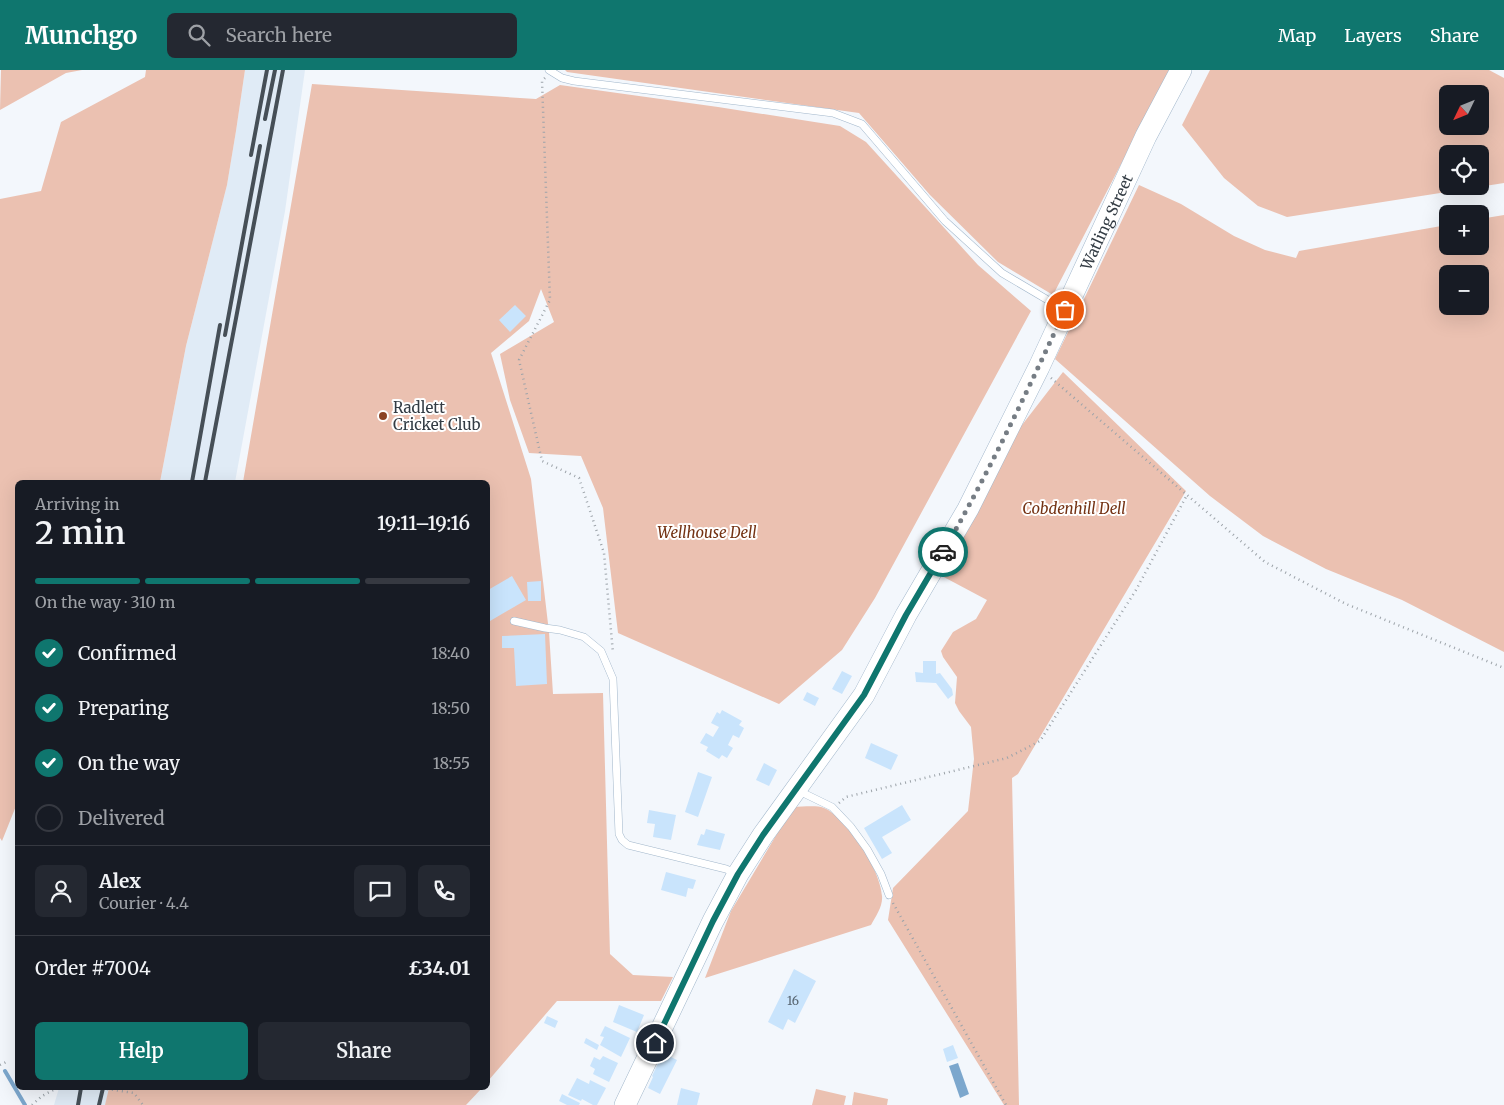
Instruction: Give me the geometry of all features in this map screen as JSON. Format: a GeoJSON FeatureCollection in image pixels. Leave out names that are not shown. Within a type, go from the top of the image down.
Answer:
{"type":"FeatureCollection","features":[{"type":"Feature","properties":{"kind":"main road","name":"Watling Street"},"geometry":{"type":"LineString","coordinates":[[628,1104],[713,921],[738,874],[763,835],[864,695],[906,615],[968,508],[1039,367],[1146,136],[1181,70]]}},
{"type":"Feature","properties":{"kind":"lane"},"geometry":{"type":"LineString","coordinates":[[550,71],[574,81],[833,113],[862,124],[945,221],[1002,272],[1065,310]]}},
{"type":"Feature","properties":{"kind":"lane"},"geometry":{"type":"LineString","coordinates":[[514,621],[584,637],[601,651],[613,679],[619,834],[622,840],[628,845],[726,868],[738,874]]}},
{"type":"Feature","properties":{"kind":"lane"},"geometry":{"type":"LineString","coordinates":[[796,790],[832,808],[850,826],[867,849],[881,874],[889,895]]}},
{"type":"Feature","properties":{"kind":"path"},"geometry":{"type":"LineString","coordinates":[[550,71],[542,81],[550,300],[519,360],[542,461],[579,478],[604,553],[613,655]]}},
{"type":"Feature","properties":{"kind":"path"},"geometry":{"type":"LineString","coordinates":[[1039,367],[1265,562],[1346,604],[1504,668]]}},
{"type":"Feature","properties":{"kind":"path"},"geometry":{"type":"LineString","coordinates":[[832,808],[846,797],[1007,758],[1040,741],[1136,590],[1187,495]]}},
{"type":"Feature","properties":{"kind":"path"},"geometry":{"type":"LineString","coordinates":[[889,895],[1006,1105]]}},
{"type":"Feature","properties":{"kind":"path"},"geometry":{"type":"LineString","coordinates":[[0,1066],[8,1061]]}},
{"type":"Feature","properties":{"kind":"path"},"geometry":{"type":"LineString","coordinates":[[32,1105],[42,1096],[53,1090]]}},
{"type":"Feature","properties":{"kind":"path"},"geometry":{"type":"LineString","coordinates":[[117,1090],[134,1092],[143,1105]]}},
{"type":"Feature","properties":{"kind":"shaded area"},"geometry":{"type":"Polygon","coordinates":[[[245,70],[305,70],[285,211],[235,480],[160,480],[186,346],[227,185],[245,70]]]}},
{"type":"Feature","properties":{"kind":"shaded area"},"geometry":{"type":"Polygon","coordinates":[[[58,1090],[136,1090],[135,1105],[54,1105],[58,1090]]]}},
{"type":"Feature","properties":{"kind":"green space"},"geometry":{"type":"Polygon","coordinates":[[[1,70],[82,70],[66,73],[0,110],[1,70]]]}},
{"type":"Feature","properties":{"kind":"green space"},"geometry":{"type":"Polygon","coordinates":[[[146,70],[245,70],[227,185],[186,346],[160,480],[15,480],[15,808],[2,841],[0,838],[0,199],[41,191],[61,122],[145,77],[146,70]]]}},
{"type":"Feature","properties":{"kind":"green space"},"geometry":{"type":"Polygon","coordinates":[[[565,70],[1170,70],[1053,295],[998,262],[930,195],[859,113],[567,72],[565,70]]]}},
{"type":"Feature","properties":{"kind":"green space"},"geometry":{"type":"Polygon","coordinates":[[[1210,70],[1489,70],[1504,78],[1504,183],[1489,185],[1489,145],[1439,145],[1439,193],[1287,217],[1258,206],[1224,178],[1182,125],[1210,70]]]}},
{"type":"Feature","properties":{"kind":"green space","name":"Wellhouse Dell"},"geometry":{"type":"Polygon","coordinates":[[[312,84],[536,99],[560,85],[840,126],[866,142],[978,265],[1031,311],[875,598],[842,650],[779,704],[618,633],[603,508],[581,456],[529,453],[510,400],[500,354],[554,322],[541,289],[529,321],[491,353],[531,479],[549,632],[553,694],[603,693],[610,954],[633,975],[673,977],[661,1001],[557,1001],[490,1079],[490,480],[243,480],[312,84]]]}},
{"type":"Feature","properties":{"kind":"green space"},"geometry":{"type":"Polygon","coordinates":[[[1139,185],[1181,204],[1234,236],[1265,250],[1296,258],[1299,251],[1439,226],[1439,255],[1489,255],[1489,218],[1504,215],[1504,652],[1402,600],[1326,569],[1263,536],[1210,496],[1055,359],[1139,185]]]}},
{"type":"Feature","properties":{"kind":"green space","name":"Cobdenhill Dell"},"geometry":{"type":"Polygon","coordinates":[[[1063,372],[1186,491],[1018,774],[1012,778],[1019,1105],[1004,1105],[888,920],[893,888],[968,811],[974,759],[971,727],[955,703],[957,677],[941,651],[953,632],[976,619],[987,600],[940,575],[1015,434],[1063,372]]]}},
{"type":"Feature","properties":{"kind":"green space"},"geometry":{"type":"Polygon","coordinates":[[[813,806],[824,808],[843,822],[853,834],[870,860],[880,885],[882,900],[877,915],[871,925],[705,978],[731,911],[793,807],[813,806]]]}},
{"type":"Feature","properties":{"kind":"green space"},"geometry":{"type":"Polygon","coordinates":[[[816,1089],[846,1096],[844,1105],[812,1105],[816,1089]]]}},
{"type":"Feature","properties":{"kind":"green space"},"geometry":{"type":"Polygon","coordinates":[[[109,1090],[480,1090],[466,1105],[105,1105],[109,1090]]]}},
{"type":"Feature","properties":{"kind":"green space"},"geometry":{"type":"Polygon","coordinates":[[[854,1092],[888,1099],[887,1105],[852,1105],[854,1092]]]}},
{"type":"Feature","properties":{"kind":"water"},"geometry":{"type":"Polygon","coordinates":[[[958,1063],[969,1094],[960,1098],[949,1066],[958,1063]]]}},
{"type":"Feature","properties":{"kind":"building"},"geometry":{"type":"Polygon","coordinates":[[[515,305],[526,316],[510,332],[499,320],[515,305]]]}},
{"type":"Feature","properties":{"kind":"building"},"geometry":{"type":"Polygon","coordinates":[[[512,576],[526,600],[490,621],[490,589],[512,576]]]}},
{"type":"Feature","properties":{"kind":"building"},"geometry":{"type":"Polygon","coordinates":[[[541,581],[541,601],[528,601],[527,582],[541,581]]]}},
{"type":"Feature","properties":{"kind":"building"},"geometry":{"type":"Polygon","coordinates":[[[545,634],[547,684],[516,686],[514,648],[502,648],[502,636],[545,634]]]}},
{"type":"Feature","properties":{"kind":"building"},"geometry":{"type":"Polygon","coordinates":[[[923,661],[936,661],[936,674],[940,673],[952,689],[953,695],[948,699],[936,683],[916,682],[915,672],[923,673],[923,661]]]}},
{"type":"Feature","properties":{"kind":"building"},"geometry":{"type":"Polygon","coordinates":[[[842,671],[852,676],[842,694],[832,689],[842,671]]]}},
{"type":"Feature","properties":{"kind":"building"},"geometry":{"type":"Polygon","coordinates":[[[807,692],[819,698],[815,706],[803,700],[807,692]]]}},
{"type":"Feature","properties":{"kind":"building"},"geometry":{"type":"Polygon","coordinates":[[[722,710],[742,721],[739,725],[744,728],[739,738],[733,735],[728,745],[733,748],[727,758],[722,755],[719,759],[706,751],[708,747],[700,743],[706,733],[713,737],[719,727],[711,723],[717,712],[720,714],[722,710]]]}},
{"type":"Feature","properties":{"kind":"building"},"geometry":{"type":"Polygon","coordinates":[[[871,743],[898,755],[891,770],[865,758],[871,743]]]}},
{"type":"Feature","properties":{"kind":"building"},"geometry":{"type":"Polygon","coordinates":[[[764,763],[777,770],[769,786],[756,780],[764,763]]]}},
{"type":"Feature","properties":{"kind":"building"},"geometry":{"type":"Polygon","coordinates":[[[698,772],[712,777],[698,817],[685,812],[698,772]]]}},
{"type":"Feature","properties":{"kind":"building"},"geometry":{"type":"Polygon","coordinates":[[[902,805],[911,820],[882,837],[892,853],[882,859],[864,828],[902,805]]]}},
{"type":"Feature","properties":{"kind":"building"},"geometry":{"type":"Polygon","coordinates":[[[649,810],[676,815],[671,840],[653,837],[655,824],[647,823],[649,810]]]}},
{"type":"Feature","properties":{"kind":"building"},"geometry":{"type":"Polygon","coordinates":[[[706,829],[725,834],[720,850],[697,845],[701,834],[704,835],[706,829]]]}},
{"type":"Feature","properties":{"kind":"building"},"geometry":{"type":"Polygon","coordinates":[[[666,872],[696,880],[693,889],[688,888],[686,897],[661,890],[666,872]]]}},
{"type":"Feature","properties":{"kind":"building"},"geometry":{"type":"Polygon","coordinates":[[[794,969],[816,981],[795,1023],[788,1019],[783,1030],[768,1022],[794,969]]]}},
{"type":"Feature","properties":{"kind":"building"},"geometry":{"type":"Polygon","coordinates":[[[619,1005],[644,1015],[637,1032],[613,1022],[619,1005]]]}},
{"type":"Feature","properties":{"kind":"building"},"geometry":{"type":"Polygon","coordinates":[[[547,1016],[558,1021],[555,1028],[544,1023],[547,1016]]]}},
{"type":"Feature","properties":{"kind":"building"},"geometry":{"type":"Polygon","coordinates":[[[605,1026],[630,1038],[621,1057],[600,1045],[604,1037],[600,1036],[605,1026]]]}},
{"type":"Feature","properties":{"kind":"building"},"geometry":{"type":"Polygon","coordinates":[[[586,1038],[599,1045],[597,1050],[584,1043],[586,1038]]]}},
{"type":"Feature","properties":{"kind":"building"},"geometry":{"type":"Polygon","coordinates":[[[953,1045],[958,1058],[947,1062],[943,1049],[953,1045]]]}},
{"type":"Feature","properties":{"kind":"building"},"geometry":{"type":"Polygon","coordinates":[[[663,1053],[677,1060],[660,1094],[648,1088],[663,1053]]]}},
{"type":"Feature","properties":{"kind":"building"},"geometry":{"type":"Polygon","coordinates":[[[603,1056],[618,1063],[609,1082],[593,1074],[595,1069],[590,1066],[594,1057],[600,1060],[603,1056]]]}},
{"type":"Feature","properties":{"kind":"building"},"geometry":{"type":"Polygon","coordinates":[[[577,1078],[589,1084],[590,1080],[606,1088],[597,1105],[568,1095],[577,1078]]]}},
{"type":"Feature","properties":{"kind":"building"},"geometry":{"type":"Polygon","coordinates":[[[681,1088],[700,1093],[697,1105],[677,1105],[681,1088]]]}},
{"type":"Feature","properties":{"kind":"building"},"geometry":{"type":"Polygon","coordinates":[[[562,1094],[580,1103],[579,1105],[567,1105],[559,1101],[562,1094]]]}},
{"type":"Feature","properties":{"kind":"waterway"},"geometry":{"type":"LineString","coordinates":[[5,1071],[15,1088]]}},
{"type":"Feature","properties":{"kind":"waterway"},"geometry":{"type":"LineString","coordinates":[[16,1090],[25,1105]]}},
{"type":"Feature","properties":{"kind":"railway"},"geometry":{"type":"LineString","coordinates":[[251,155],[267,70]]}},
{"type":"Feature","properties":{"kind":"railway"},"geometry":{"type":"LineString","coordinates":[[265,119],[275,70]]}},
{"type":"Feature","properties":{"kind":"railway"},"geometry":{"type":"LineString","coordinates":[[205,480],[283,70]]}},
{"type":"Feature","properties":{"kind":"railway"},"geometry":{"type":"LineString","coordinates":[[225,335],[260,146]]}},
{"type":"Feature","properties":{"kind":"railway"},"geometry":{"type":"LineString","coordinates":[[192,480],[220,325]]}},
{"type":"Feature","properties":{"kind":"railway"},"geometry":{"type":"LineString","coordinates":[[78,1105],[81,1090]]}},
{"type":"Feature","properties":{"kind":"railway"},"geometry":{"type":"LineString","coordinates":[[99,1105],[103,1090]]}},
{"type":"Feature","properties":{"kind":"way so far"},"geometry":{"type":"LineString","coordinates":[[943,552],[968,508],[1039,367],[1065,310]]}},
{"type":"Feature","properties":{"kind":"place","name":"Radlett Cricket Club"},"geometry":{"type":"Point","coordinates":[383,416]}},
{"type":"Feature","properties":{"kind":"route"},"geometry":{"type":"LineString","coordinates":[[655,1043],[713,921],[738,874],[763,835],[864,695],[906,615],[943,552]]}}]}
